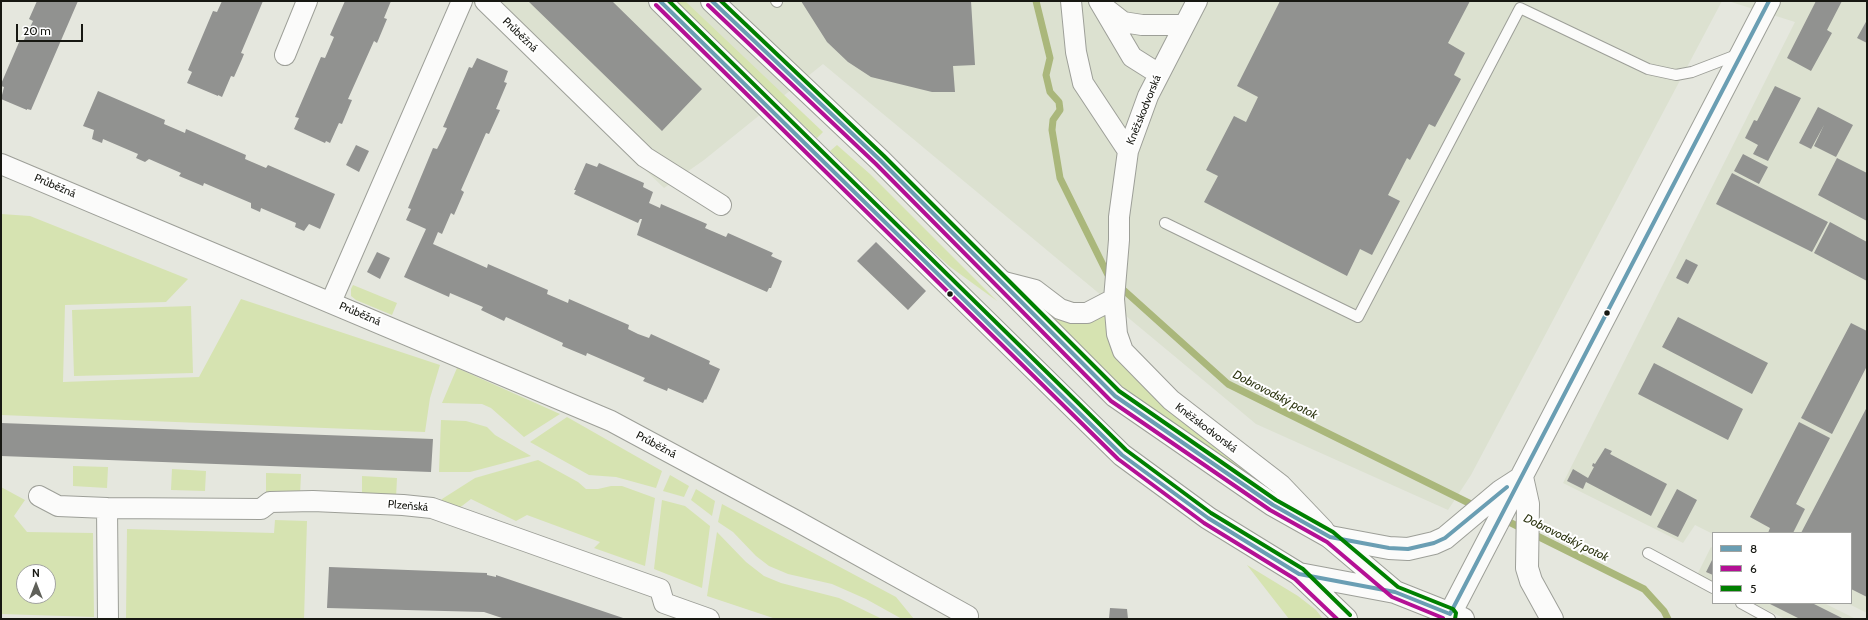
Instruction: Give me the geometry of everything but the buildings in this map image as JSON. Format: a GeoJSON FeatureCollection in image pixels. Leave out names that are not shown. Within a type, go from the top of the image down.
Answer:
{"type":"FeatureCollection","features":[{"type":"Feature","properties":{"kind":"main road"},"geometry":{"type":"LineString","coordinates":[[660,1],[1122,455],[1208,518],[1299,574],[1346,619]]}},
{"type":"Feature","properties":{"kind":"main road"},"geometry":{"type":"LineString","coordinates":[[712,1],[880,160],[1115,396],[1273,505],[1330,538],[1395,592]]}},
{"type":"Feature","properties":{"kind":"main road"},"geometry":{"type":"LineString","coordinates":[[1299,574],[1395,592],[1457,616],[1493,532],[1513,497],[1769,1]]}},
{"type":"Feature","properties":{"kind":"main road"},"geometry":{"type":"LineString","coordinates":[[1330,538],[1389,548],[1408,549],[1434,543],[1445,538],[1467,520],[1513,497]]}},
{"type":"Feature","properties":{"kind":"main road"},"geometry":{"type":"LineString","coordinates":[[1513,497],[1527,549],[1527,568],[1531,581],[1552,619]]}},
{"type":"Feature","properties":{"kind":"street"},"geometry":{"type":"LineString","coordinates":[[285,55],[307,1]]}},
{"type":"Feature","properties":{"kind":"street","name":"Průběžná"},"geometry":{"type":"LineString","coordinates":[[331,302],[462,1]]}},
{"type":"Feature","properties":{"kind":"street","name":"Průběžná"},"geometry":{"type":"LineString","coordinates":[[485,1],[645,157],[721,205]]}},
{"type":"Feature","properties":{"kind":"street"},"geometry":{"type":"LineString","coordinates":[[1071,1],[1076,52],[1084,83],[1128,151]]}},
{"type":"Feature","properties":{"kind":"street","name":"Kněžskodvorská"},"geometry":{"type":"LineString","coordinates":[[1197,1],[1159,74],[1138,120],[1128,151],[1118,217],[1119,240],[1114,298],[1117,334],[1123,351],[1145,376],[1171,400],[1281,485],[1330,538]]}},
{"type":"Feature","properties":{"kind":"street"},"geometry":{"type":"LineString","coordinates":[[1099,2],[1123,22],[1142,25],[1184,25]]}},
{"type":"Feature","properties":{"kind":"street"},"geometry":{"type":"LineString","coordinates":[[1099,2],[1132,57],[1159,74]]}},
{"type":"Feature","properties":{"kind":"street","name":"Průběžná"},"geometry":{"type":"LineString","coordinates":[[1,164],[611,421],[795,520],[970,618]]}},
{"type":"Feature","properties":{"kind":"street"},"geometry":{"type":"LineString","coordinates":[[1000,281],[1035,290],[1060,309],[1072,313],[1087,313],[1114,298]]}},
{"type":"Feature","properties":{"kind":"street","name":"Plzeňská"},"geometry":{"type":"LineString","coordinates":[[39,496],[58,506],[107,508],[261,509],[270,502],[312,501],[432,508],[660,589],[664,603],[709,619]]}},
{"type":"Feature","properties":{"kind":"street"},"geometry":{"type":"LineString","coordinates":[[107,508],[108,619]]}},
{"type":"Feature","properties":{"kind":"lane"},"geometry":{"type":"LineString","coordinates":[[1164,223],[1358,317],[1520,8],[1648,69],[1676,74],[1692,72],[1742,53]]}},
{"type":"Feature","properties":{"kind":"lane"},"geometry":{"type":"LineString","coordinates":[[1648,553],[1712,587]]}},
{"type":"Feature","properties":{"kind":"lane"},"geometry":{"type":"LineString","coordinates":[[1742,604],[1770,619]]}},
{"type":"Feature","properties":{"kind":"shaded area"},"geometry":{"type":"Polygon","coordinates":[[[471,1],[1722,1],[1471,475],[1448,510],[1256,424],[823,64],[704,160],[664,188],[471,1]]]}},
{"type":"Feature","properties":{"kind":"shaded area"},"geometry":{"type":"Polygon","coordinates":[[[1728,1],[1867,1],[1867,613],[1849,604],[1852,604],[1852,532],[1712,532],[1712,534],[1695,525],[1683,543],[1563,483],[1795,22],[1728,1]]]}},
{"type":"Feature","properties":{"kind":"shaded area"},"geometry":{"type":"Polygon","coordinates":[[[1711,547],[1712,548],[1712,582],[1697,575],[1711,547]]]}},
{"type":"Feature","properties":{"kind":"shaded area"},"geometry":{"type":"Polygon","coordinates":[[[1755,604],[1826,604],[1856,619],[1785,619],[1755,604]]]}},
{"type":"Feature","properties":{"kind":"green space"},"geometry":{"type":"Polygon","coordinates":[[[674,1],[685,1],[823,132],[817,138],[674,1]]]}},
{"type":"Feature","properties":{"kind":"green space"},"geometry":{"type":"Polygon","coordinates":[[[837,145],[870,174],[997,301],[949,266],[914,234],[830,151],[837,145]]]}},
{"type":"Feature","properties":{"kind":"green space"},"geometry":{"type":"Polygon","coordinates":[[[1,214],[30,216],[188,279],[166,302],[65,305],[63,382],[199,377],[241,299],[440,365],[430,398],[425,432],[1,415],[1,214]]]}},
{"type":"Feature","properties":{"kind":"green space"},"geometry":{"type":"Polygon","coordinates":[[[353,285],[397,303],[392,315],[356,300],[351,296],[351,289],[353,285]]]}},
{"type":"Feature","properties":{"kind":"green space"},"geometry":{"type":"Polygon","coordinates":[[[1034,302],[1106,315],[1116,354],[1128,371],[1290,504],[1129,393],[1034,302]]]}},
{"type":"Feature","properties":{"kind":"green space"},"geometry":{"type":"Polygon","coordinates":[[[191,306],[193,373],[74,376],[72,310],[191,306]]]}},
{"type":"Feature","properties":{"kind":"green space"},"geometry":{"type":"Polygon","coordinates":[[[457,368],[560,414],[524,437],[491,408],[482,404],[442,403],[457,368]]]}},
{"type":"Feature","properties":{"kind":"green space"},"geometry":{"type":"Polygon","coordinates":[[[567,417],[662,471],[656,488],[616,477],[589,475],[530,442],[567,417]]]}},
{"type":"Feature","properties":{"kind":"green space"},"geometry":{"type":"Polygon","coordinates":[[[441,420],[466,421],[487,427],[495,435],[531,456],[470,472],[439,472],[441,420]]]}},
{"type":"Feature","properties":{"kind":"green space"},"geometry":{"type":"Polygon","coordinates":[[[538,460],[578,482],[586,489],[622,486],[655,498],[645,566],[594,548],[600,542],[527,515],[516,521],[471,499],[458,509],[440,502],[442,499],[475,478],[538,460]]]}},
{"type":"Feature","properties":{"kind":"green space"},"geometry":{"type":"Polygon","coordinates":[[[73,466],[108,467],[107,488],[73,486],[73,466]]]}},
{"type":"Feature","properties":{"kind":"green space"},"geometry":{"type":"Polygon","coordinates":[[[172,469],[206,471],[205,491],[171,490],[172,469]]]}},
{"type":"Feature","properties":{"kind":"green space"},"geometry":{"type":"Polygon","coordinates":[[[266,473],[301,474],[300,495],[266,493],[266,473]]]}},
{"type":"Feature","properties":{"kind":"green space"},"geometry":{"type":"Polygon","coordinates":[[[670,475],[689,486],[684,497],[663,491],[670,475]]]}},
{"type":"Feature","properties":{"kind":"green space"},"geometry":{"type":"Polygon","coordinates":[[[362,476],[397,478],[396,498],[362,497],[362,476]]]}},
{"type":"Feature","properties":{"kind":"green space"},"geometry":{"type":"Polygon","coordinates":[[[1,487],[25,500],[14,516],[27,532],[93,533],[94,617],[1,614],[1,487]]]}},
{"type":"Feature","properties":{"kind":"green space"},"geometry":{"type":"Polygon","coordinates":[[[696,489],[715,501],[712,516],[691,500],[696,489]]]}},
{"type":"Feature","properties":{"kind":"green space"},"geometry":{"type":"Polygon","coordinates":[[[662,500],[685,506],[710,526],[702,588],[654,569],[662,500]]]}},
{"type":"Feature","properties":{"kind":"green space"},"geometry":{"type":"Polygon","coordinates":[[[722,504],[896,597],[914,619],[902,619],[866,599],[832,584],[788,574],[769,566],[756,556],[733,532],[718,522],[722,504]]]}},
{"type":"Feature","properties":{"kind":"green space"},"geometry":{"type":"Polygon","coordinates":[[[275,520],[307,521],[304,619],[126,619],[127,529],[274,533],[275,520]]]}},
{"type":"Feature","properties":{"kind":"green space"},"geometry":{"type":"Polygon","coordinates":[[[717,532],[746,562],[764,576],[781,583],[839,598],[882,619],[776,619],[707,596],[717,532]]]}},
{"type":"Feature","properties":{"kind":"green space"},"geometry":{"type":"Polygon","coordinates":[[[1247,565],[1298,596],[1316,610],[1323,619],[1289,619],[1247,565]]]}},
{"type":"Feature","properties":{"kind":"waterway","name":"Dobrovodský potok"},"geometry":{"type":"LineString","coordinates":[[1036,1],[1050,58],[1046,75],[1050,92],[1059,102],[1060,110],[1053,120],[1052,130],[1060,178],[1110,279]]}},
{"type":"Feature","properties":{"kind":"waterway","name":"Dobrovodský potok"},"geometry":{"type":"LineString","coordinates":[[1118,285],[1228,384],[1477,507]]}},
{"type":"Feature","properties":{"kind":"waterway","name":"Dobrovodský potok"},"geometry":{"type":"LineString","coordinates":[[1503,519],[1644,589],[1664,611],[1668,619]]}},
{"type":"Feature","properties":{"kind":"transit line","name":"8"},"geometry":{"type":"LineString","coordinates":[[660,1],[1122,455],[1208,518],[1299,574],[1395,592],[1450,614],[1769,1]]}},
{"type":"Feature","properties":{"kind":"transit line","name":"5"},"geometry":{"type":"LineString","coordinates":[[669,1],[1126,450],[1211,513],[1303,569],[1350,615]]}},
{"type":"Feature","properties":{"kind":"transit line","name":"8"},"geometry":{"type":"LineString","coordinates":[[712,1],[880,160],[1115,396],[1273,505],[1330,537],[1389,548],[1408,549],[1434,543],[1445,538],[1507,487]]}},
{"type":"Feature","properties":{"kind":"transit line","name":"5"},"geometry":{"type":"LineString","coordinates":[[721,1],[884,156],[1119,391],[1276,500],[1333,532],[1398,587],[1453,609],[1456,613],[1455,619]]}},
{"type":"Feature","properties":{"kind":"transit line","name":"6"},"geometry":{"type":"LineString","coordinates":[[656,5],[1118,459],[1204,523],[1295,579],[1337,619]]}},
{"type":"Feature","properties":{"kind":"transit line","name":"6"},"geometry":{"type":"LineString","coordinates":[[708,5],[876,164],[1111,401],[1270,510],[1327,542],[1392,597],[1443,618]]}}]}
